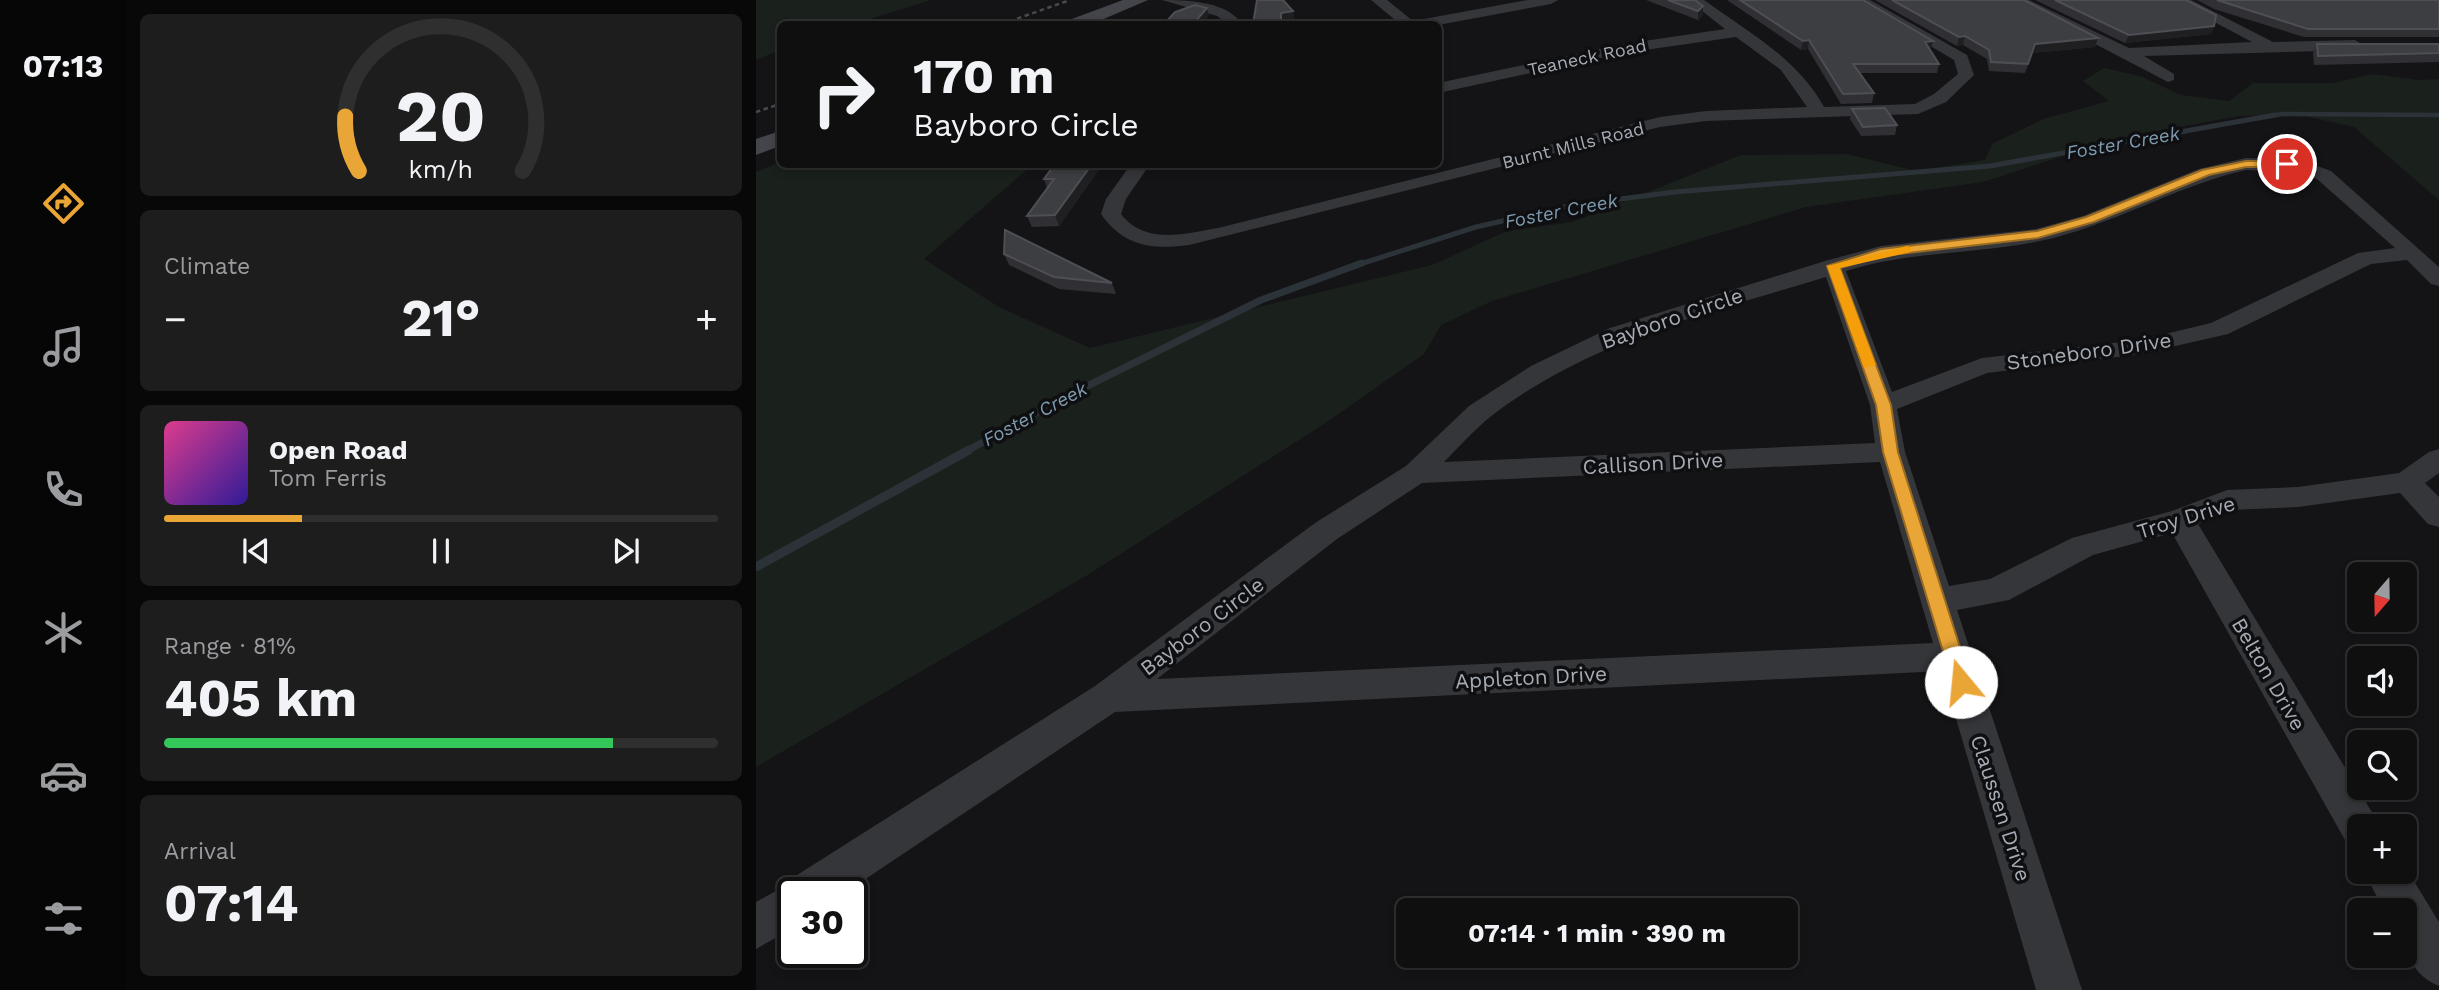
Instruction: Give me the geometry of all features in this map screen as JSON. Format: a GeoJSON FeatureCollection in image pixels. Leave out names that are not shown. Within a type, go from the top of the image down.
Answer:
{"type":"FeatureCollection","features":[{"type":"Feature","properties":{"kind":"main road"},"geometry":{"type":"LineString","coordinates":[[1084,21],[1139,0]]}},
{"type":"Feature","properties":{"kind":"main road"},"geometry":{"type":"LineString","coordinates":[[756,148],[777,139]]}},
{"type":"Feature","properties":{"kind":"street"},"geometry":{"type":"LineString","coordinates":[[1169,0],[1222,13],[1232,21]]}},
{"type":"Feature","properties":{"kind":"street"},"geometry":{"type":"LineString","coordinates":[[1378,0],[1404,21]]}},
{"type":"Feature","properties":{"kind":"street"},"geometry":{"type":"LineString","coordinates":[[1436,21],[1551,0]]}},
{"type":"Feature","properties":{"kind":"street"},"geometry":{"type":"LineString","coordinates":[[1695,0],[1736,32],[1787,66],[1805,88],[1818,113]]}},
{"type":"Feature","properties":{"kind":"street","name":"Burnt Mills Road"},"geometry":{"type":"LineString","coordinates":[[1138,168],[1116,199],[1111,214],[1119,229],[1142,240],[1175,242],[1218,234],[1660,122],[1706,116],[1918,109],[1940,98],[1966,75],[1961,58],[1860,0]]}},
{"type":"Feature","properties":{"kind":"street"},"geometry":{"type":"LineString","coordinates":[[2018,0],[2127,53],[2168,77]]}},
{"type":"Feature","properties":{"kind":"street"},"geometry":{"type":"LineString","coordinates":[[2180,0],[2231,24],[2267,45]]}},
{"type":"Feature","properties":{"kind":"street","name":"Teaneck Road"},"geometry":{"type":"LineString","coordinates":[[1442,87],[1650,44],[1736,32]]}},
{"type":"Feature","properties":{"kind":"street"},"geometry":{"type":"LineString","coordinates":[[2127,53],[2267,45],[2373,45]]}},
{"type":"Feature","properties":{"kind":"street","name":"Bayboro Circle"},"geometry":{"type":"LineString","coordinates":[[832,877],[1108,697],[1326,531],[1416,474],[1479,412],[1540,371],[1619,333],[1881,253],[2038,235],[2090,220],[2206,173],[2246,164],[2301,166],[2324,175],[2382,224],[2439,279]]}},
{"type":"Feature","properties":{"kind":"street","name":"Stoneboro Drive"},"geometry":{"type":"LineString","coordinates":[[1883,405],[1982,366],[2140,347],[2219,329],[2366,258],[2410,253]]}},
{"type":"Feature","properties":{"kind":"street","name":"Claussen Drive"},"geometry":{"type":"LineString","coordinates":[[1833,266],[1883,405],[1891,452],[2059,990]]}},
{"type":"Feature","properties":{"kind":"street","name":"Callison Drive"},"geometry":{"type":"LineString","coordinates":[[1416,474],[1891,452]]}},
{"type":"Feature","properties":{"kind":"street","name":"Troy Drive"},"geometry":{"type":"LineString","coordinates":[[1938,601],[1997,591],[2083,547],[2180,520],[2227,500],[2298,497],[2407,482],[2439,459]]}},
{"type":"Feature","properties":{"kind":"street"},"geometry":{"type":"LineString","coordinates":[[2407,482],[2439,516]]}},
{"type":"Feature","properties":{"kind":"street","name":"Belton Drive"},"geometry":{"type":"LineString","coordinates":[[2180,520],[2351,814]]}},
{"type":"Feature","properties":{"kind":"street","name":"Appleton Drive"},"geometry":{"type":"LineString","coordinates":[[1108,697],[1953,656]]}},
{"type":"Feature","properties":{"kind":"street"},"geometry":{"type":"LineString","coordinates":[[2392,884],[2439,964]]}},
{"type":"Feature","properties":{"kind":"street"},"geometry":{"type":"LineString","coordinates":[[756,927],[777,913]]}},
{"type":"Feature","properties":{"kind":"shaded area"},"geometry":{"type":"Polygon","coordinates":[[[756,0],[931,0],[864,21],[777,21],[777,51],[756,60],[756,0]]]}},
{"type":"Feature","properties":{"kind":"shaded area"},"geometry":{"type":"Polygon","coordinates":[[[2104,68],[2140,76],[2181,95],[2229,101],[2253,83],[2333,83],[2373,74],[2419,80],[2439,79],[2439,200],[2354,127],[2296,114],[2239,116],[2115,139],[1983,182],[1806,207],[1492,301],[1441,325],[1424,354],[1324,424],[1086,576],[756,767],[756,172],[777,163],[777,168],[1029,168],[924,259],[999,307],[1090,348],[1432,265],[1507,231],[1572,222],[1741,155],[1847,154],[1916,171],[1985,160],[1992,144],[2043,119],[2109,101],[2083,81],[2104,68]]]}},
{"type":"Feature","properties":{"kind":"building"},"geometry":{"type":"Polygon","coordinates":[[[1257,0],[1283,0],[1293,11],[1281,13],[1281,21],[1254,21],[1257,0]]]}},
{"type":"Feature","properties":{"kind":"building"},"geometry":{"type":"Polygon","coordinates":[[[1668,0],[1695,0],[1703,6],[1698,11],[1668,0]]]}},
{"type":"Feature","properties":{"kind":"building"},"geometry":{"type":"Polygon","coordinates":[[[1740,0],[1863,0],[1933,41],[1925,42],[1939,64],[1853,64],[1874,93],[1843,94],[1809,40],[1803,41],[1740,0]]]}},
{"type":"Feature","properties":{"kind":"building"},"geometry":{"type":"Polygon","coordinates":[[[1892,0],[2024,0],[2098,38],[2035,44],[2028,64],[1991,62],[1989,50],[1965,36],[1959,37],[1892,0]]]}},
{"type":"Feature","properties":{"kind":"building"},"geometry":{"type":"Polygon","coordinates":[[[2055,0],[2186,0],[2216,15],[2214,26],[2129,35],[2055,0]]]}},
{"type":"Feature","properties":{"kind":"building"},"geometry":{"type":"Polygon","coordinates":[[[2217,0],[2439,0],[2439,29],[2308,29],[2217,0]]]}},
{"type":"Feature","properties":{"kind":"building"},"geometry":{"type":"Polygon","coordinates":[[[1195,5],[1207,8],[1196,21],[1167,21],[1175,12],[1195,5]]]}},
{"type":"Feature","properties":{"kind":"building"},"geometry":{"type":"Polygon","coordinates":[[[2317,44],[2439,44],[2439,53],[2318,56],[2317,44]]]}},
{"type":"Feature","properties":{"kind":"building"},"geometry":{"type":"Polygon","coordinates":[[[1885,108],[1897,125],[1863,127],[1852,109],[1885,108]]]}},
{"type":"Feature","properties":{"kind":"building"},"geometry":{"type":"Polygon","coordinates":[[[1052,168],[1089,168],[1055,215],[1027,216],[1054,179],[1044,179],[1052,168]]]}},
{"type":"Feature","properties":{"kind":"building"},"geometry":{"type":"Polygon","coordinates":[[[1005,230],[1112,283],[1054,277],[1004,254],[1005,230]]]}},
{"type":"Feature","properties":{"kind":"waterway","name":"Foster Creek"},"geometry":{"type":"LineString","coordinates":[[2265,117],[2282,114],[2439,115]]}},
{"type":"Feature","properties":{"kind":"waterway","name":"Foster Creek"},"geometry":{"type":"LineString","coordinates":[[1357,265],[1476,227],[1573,205],[1675,192],[1990,166],[2275,115]]}},
{"type":"Feature","properties":{"kind":"waterway","name":"Foster Creek"},"geometry":{"type":"LineString","coordinates":[[965,452],[1063,398],[1261,300],[1362,263]]}},
{"type":"Feature","properties":{"kind":"waterway","name":"Foster Creek"},"geometry":{"type":"LineString","coordinates":[[756,567],[969,450]]}},
{"type":"Feature","properties":{"kind":"railway"},"geometry":{"type":"LineString","coordinates":[[1010,21],[1070,0]]}},
{"type":"Feature","properties":{"kind":"railway"},"geometry":{"type":"LineString","coordinates":[[756,112],[777,105]]}},
{"type":"Feature","properties":{"kind":"slow traffic"},"geometry":{"type":"LineString","coordinates":[[1869,365],[1833,266],[1907,249]]}},
{"type":"Feature","properties":{"kind":"route"},"geometry":{"type":"LineString","coordinates":[[1961,682],[1891,452],[1883,405],[1833,266],[1881,253],[2038,235],[2090,220],[2206,173],[2246,164],[2287,164]]}}]}
